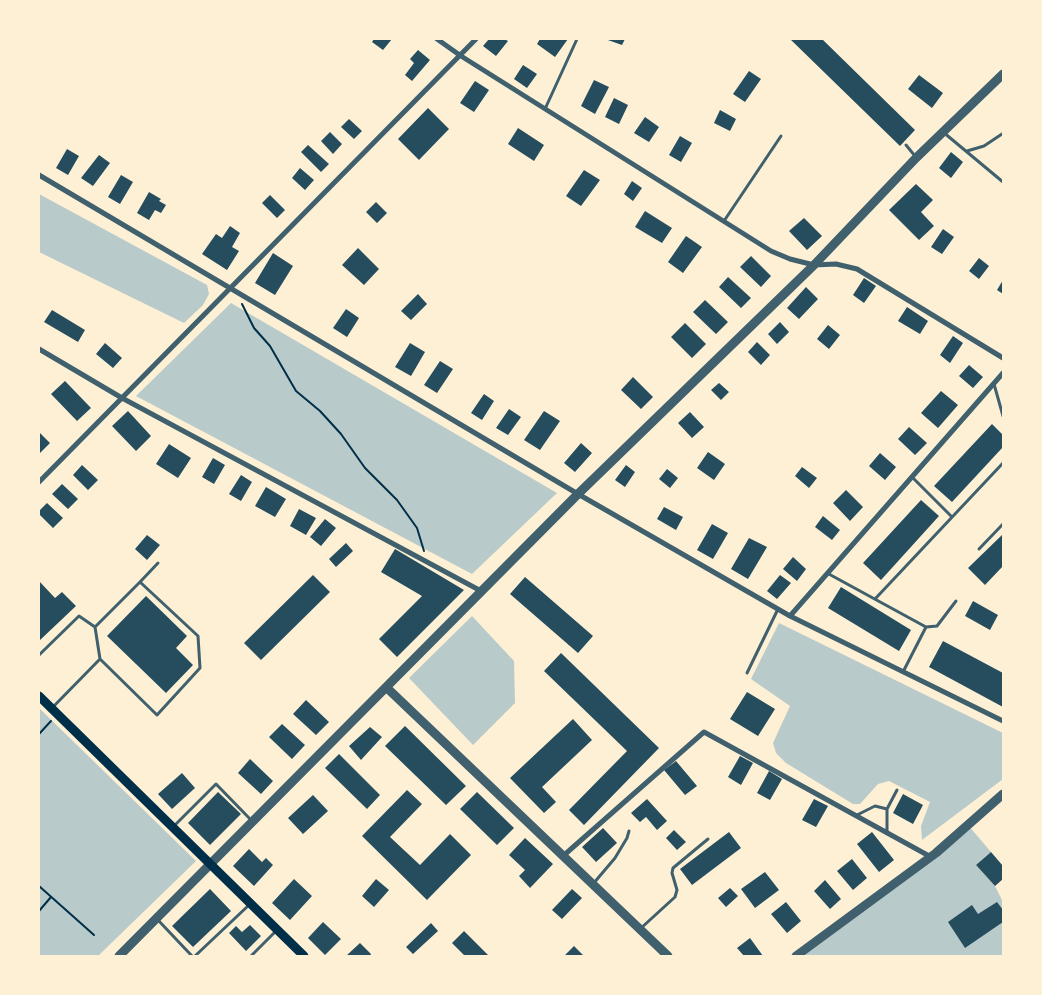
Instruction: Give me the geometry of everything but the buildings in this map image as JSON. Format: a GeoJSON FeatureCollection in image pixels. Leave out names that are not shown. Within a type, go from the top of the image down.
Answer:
{"type":"FeatureCollection","features":[{"type":"Feature","properties":{"kind":"main road"},"geometry":{"type":"LineString","coordinates":[[39,696],[304,956]]}},
{"type":"Feature","properties":{"kind":"street"},"geometry":{"type":"LineString","coordinates":[[437,39],[771,251],[790,260],[814,265],[836,264],[857,269],[1003,358]]}},
{"type":"Feature","properties":{"kind":"street"},"geometry":{"type":"LineString","coordinates":[[39,482],[476,39]]}},
{"type":"Feature","properties":{"kind":"street"},"geometry":{"type":"LineString","coordinates":[[119,956],[578,494],[814,265],[916,158],[1003,74]]}},
{"type":"Feature","properties":{"kind":"street"},"geometry":{"type":"LineString","coordinates":[[39,175],[578,494],[790,616],[1003,721]]}},
{"type":"Feature","properties":{"kind":"street"},"geometry":{"type":"LineString","coordinates":[[39,348],[122,398],[481,591]]}},
{"type":"Feature","properties":{"kind":"street"},"geometry":{"type":"LineString","coordinates":[[790,616],[1003,373]]}},
{"type":"Feature","properties":{"kind":"street"},"geometry":{"type":"LineString","coordinates":[[386,687],[668,956]]}},
{"type":"Feature","properties":{"kind":"street"},"geometry":{"type":"LineString","coordinates":[[563,856],[704,732],[931,857]]}},
{"type":"Feature","properties":{"kind":"street"},"geometry":{"type":"LineString","coordinates":[[796,956],[931,857],[1001,799]]}},
{"type":"Feature","properties":{"kind":"lane"},"geometry":{"type":"LineString","coordinates":[[545,109],[577,39]]}},
{"type":"Feature","properties":{"kind":"lane"},"geometry":{"type":"LineString","coordinates":[[943,132],[1003,182]]}},
{"type":"Feature","properties":{"kind":"lane"},"geometry":{"type":"LineString","coordinates":[[966,151],[984,146],[1002,134]]}},
{"type":"Feature","properties":{"kind":"lane"},"geometry":{"type":"LineString","coordinates":[[723,221],[781,136]]}},
{"type":"Feature","properties":{"kind":"lane"},"geometry":{"type":"LineString","coordinates":[[906,145],[916,158]]}},
{"type":"Feature","properties":{"kind":"lane"},"geometry":{"type":"LineString","coordinates":[[994,384],[1003,416]]}},
{"type":"Feature","properties":{"kind":"lane"},"geometry":{"type":"LineString","coordinates":[[875,599],[1003,463]]}},
{"type":"Feature","properties":{"kind":"lane"},"geometry":{"type":"LineString","coordinates":[[912,477],[952,517]]}},
{"type":"Feature","properties":{"kind":"lane"},"geometry":{"type":"LineString","coordinates":[[978,549],[1003,524]]}},
{"type":"Feature","properties":{"kind":"lane"},"geometry":{"type":"LineString","coordinates":[[95,627],[158,564]]}},
{"type":"Feature","properties":{"kind":"lane"},"geometry":{"type":"LineString","coordinates":[[827,573],[926,627],[938,626],[956,601]]}},
{"type":"Feature","properties":{"kind":"lane"},"geometry":{"type":"LineString","coordinates":[[39,655],[79,616],[95,627],[100,659],[157,715],[200,668],[198,636],[140,582]]}},
{"type":"Feature","properties":{"kind":"lane"},"geometry":{"type":"LineString","coordinates":[[747,673],[778,609]]}},
{"type":"Feature","properties":{"kind":"lane"},"geometry":{"type":"LineString","coordinates":[[903,672],[926,627]]}},
{"type":"Feature","properties":{"kind":"lane"},"geometry":{"type":"LineString","coordinates":[[55,712],[100,659]]}},
{"type":"Feature","properties":{"kind":"lane"},"geometry":{"type":"LineString","coordinates":[[174,827],[216,784],[253,822]]}},
{"type":"Feature","properties":{"kind":"lane"},"geometry":{"type":"LineString","coordinates":[[887,832],[887,808],[897,790]]}},
{"type":"Feature","properties":{"kind":"lane"},"geometry":{"type":"LineString","coordinates":[[856,815],[875,806],[887,808]]}},
{"type":"Feature","properties":{"kind":"lane"},"geometry":{"type":"LineString","coordinates":[[592,884],[608,868],[621,849],[629,831]]}},
{"type":"Feature","properties":{"kind":"lane"},"geometry":{"type":"LineString","coordinates":[[640,930],[674,897],[677,890],[672,873],[673,868],[708,839]]}},
{"type":"Feature","properties":{"kind":"lane"},"geometry":{"type":"LineString","coordinates":[[195,956],[250,904]]}},
{"type":"Feature","properties":{"kind":"lane"},"geometry":{"type":"LineString","coordinates":[[156,919],[192,956]]}},
{"type":"Feature","properties":{"kind":"lane"},"geometry":{"type":"LineString","coordinates":[[251,956],[278,929]]}},
{"type":"Feature","properties":{"kind":"path"},"geometry":{"type":"LineString","coordinates":[[240,295],[243,307],[254,328],[270,346],[296,391],[320,411],[365,468],[397,500],[417,528],[428,562]]}},
{"type":"Feature","properties":{"kind":"path"},"geometry":{"type":"LineString","coordinates":[[39,734],[55,712]]}},
{"type":"Feature","properties":{"kind":"path"},"geometry":{"type":"LineString","coordinates":[[39,886],[94,935]]}},
{"type":"Feature","properties":{"kind":"path"},"geometry":{"type":"LineString","coordinates":[[39,911],[51,897]]}},
{"type":"Feature","properties":{"kind":"shaded area"},"geometry":{"type":"Polygon","coordinates":[[[39,194],[207,285],[209,294],[203,305],[184,323],[39,252],[39,194]]]}},
{"type":"Feature","properties":{"kind":"shaded area"},"geometry":{"type":"Polygon","coordinates":[[[231,303],[557,493],[472,574],[136,396],[231,303]]]}},
{"type":"Feature","properties":{"kind":"shaded area"},"geometry":{"type":"Polygon","coordinates":[[[472,616],[514,661],[515,703],[473,745],[409,678],[472,616]]]}},
{"type":"Feature","properties":{"kind":"shaded area"},"geometry":{"type":"Polygon","coordinates":[[[779,623],[1003,733],[1003,779],[922,840],[921,826],[930,802],[889,781],[878,784],[860,804],[853,804],[786,763],[776,753],[773,743],[790,706],[751,679],[779,623]]]}},
{"type":"Feature","properties":{"kind":"shaded area"},"geometry":{"type":"Polygon","coordinates":[[[39,708],[196,861],[98,956],[39,956],[39,708]]]}},
{"type":"Feature","properties":{"kind":"shaded area"},"geometry":{"type":"Polygon","coordinates":[[[968,825],[991,852],[976,865],[995,886],[1003,902],[1003,956],[796,956],[968,825]]]}}]}
